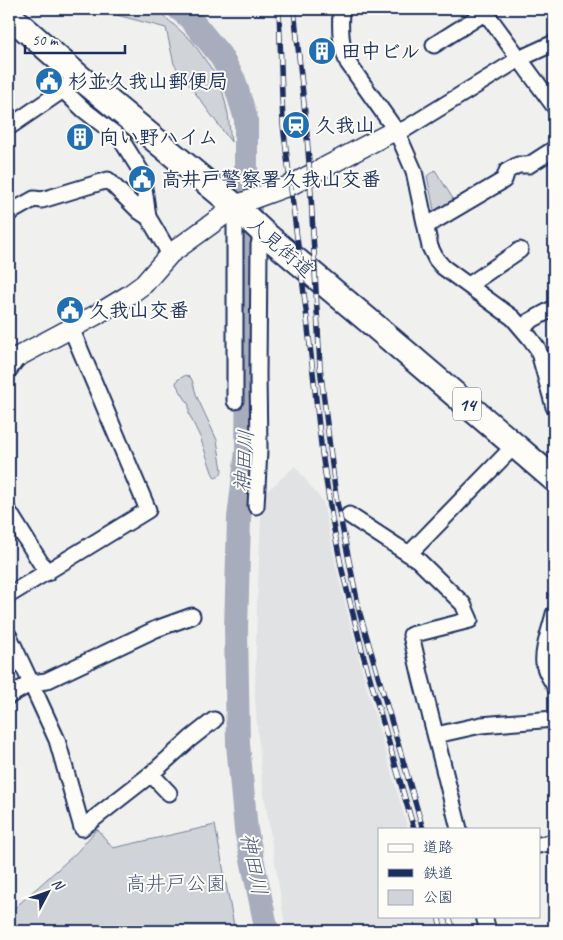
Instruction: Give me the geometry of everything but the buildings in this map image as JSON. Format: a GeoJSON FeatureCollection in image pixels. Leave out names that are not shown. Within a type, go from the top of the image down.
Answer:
{"type":"FeatureCollection","features":[{"type":"Feature","properties":{"kind":"main road","name":"人見街道"},"geometry":{"type":"LineString","coordinates":[[9,15],[70,82],[252,208],[554,479]]}},
{"type":"Feature","properties":{"kind":"street"},"geometry":{"type":"LineString","coordinates":[[341,9],[340,36],[343,52],[348,63],[397,132],[414,172],[430,247],[436,259],[443,267],[513,318],[522,328],[538,350],[554,407]]}},
{"type":"Feature","properties":{"kind":"street"},"geometry":{"type":"LineString","coordinates":[[434,45],[485,11],[554,106]]}},
{"type":"Feature","properties":{"kind":"street"},"geometry":{"type":"LineString","coordinates":[[12,362],[129,295],[144,284],[170,254],[291,185],[388,134],[407,128],[519,59],[554,43]]}},
{"type":"Feature","properties":{"kind":"street"},"geometry":{"type":"LineString","coordinates":[[9,127],[70,82],[84,110],[120,138],[142,173],[148,217],[170,254]]}},
{"type":"Feature","properties":{"kind":"street"},"geometry":{"type":"LineString","coordinates":[[426,226],[504,180],[507,171],[518,165],[530,165],[554,150]]}},
{"type":"Feature","properties":{"kind":"street"},"geometry":{"type":"LineString","coordinates":[[9,213],[34,199],[42,200],[108,180],[139,211],[148,217]]}},
{"type":"Feature","properties":{"kind":"street"},"geometry":{"type":"LineString","coordinates":[[235,401],[252,208]]}},
{"type":"Feature","properties":{"kind":"street"},"geometry":{"type":"LineString","coordinates":[[252,208],[260,241],[259,450],[256,506]]}},
{"type":"Feature","properties":{"kind":"street"},"geometry":{"type":"LineString","coordinates":[[469,285],[520,250]]}},
{"type":"Feature","properties":{"kind":"street"},"geometry":{"type":"LineString","coordinates":[[522,328],[530,321],[554,308]]}},
{"type":"Feature","properties":{"kind":"street"},"geometry":{"type":"LineString","coordinates":[[9,595],[148,510],[71,328]]}},
{"type":"Feature","properties":{"kind":"street"},"geometry":{"type":"LineString","coordinates":[[409,554],[515,445]]}},
{"type":"Feature","properties":{"kind":"street"},"geometry":{"type":"LineString","coordinates":[[9,512],[47,573]]}},
{"type":"Feature","properties":{"kind":"street"},"geometry":{"type":"LineString","coordinates":[[349,515],[418,560],[463,604],[470,620],[411,635],[459,828]]}},
{"type":"Feature","properties":{"kind":"street"},"geometry":{"type":"LineString","coordinates":[[554,614],[546,644],[549,655],[543,662],[554,685]]}},
{"type":"Feature","properties":{"kind":"street"},"geometry":{"type":"LineString","coordinates":[[9,696],[31,683],[46,681],[156,629],[192,616]]}},
{"type":"Feature","properties":{"kind":"street"},"geometry":{"type":"LineString","coordinates":[[9,636],[57,740],[82,828],[152,774],[214,720]]}},
{"type":"Feature","properties":{"kind":"street"},"geometry":{"type":"LineString","coordinates":[[436,734],[481,725],[554,719]]}},
{"type":"Feature","properties":{"kind":"street"},"geometry":{"type":"LineString","coordinates":[[152,774],[169,793]]}},
{"type":"Feature","properties":{"kind":"street"},"geometry":{"type":"LineString","coordinates":[[540,845],[554,842]]}},
{"type":"Feature","properties":{"kind":"street"},"geometry":{"type":"LineString","coordinates":[[485,918],[488,931]]}},
{"type":"Feature","properties":{"kind":"shaded area"},"geometry":{"type":"Polygon","coordinates":[[[295,466],[323,502],[339,580],[367,689],[408,828],[378,828],[378,918],[435,918],[438,931],[286,931],[262,781],[255,699],[262,496],[295,466]]]}},
{"type":"Feature","properties":{"kind":"green space"},"geometry":{"type":"Polygon","coordinates":[[[94,9],[156,9],[192,41],[213,71],[223,93],[228,114],[231,142],[174,64],[166,28],[94,9]]]}},
{"type":"Feature","properties":{"kind":"green space"},"geometry":{"type":"Polygon","coordinates":[[[435,170],[455,202],[435,215],[427,176],[435,170]]]}},
{"type":"Feature","properties":{"kind":"green space"},"geometry":{"type":"Polygon","coordinates":[[[186,375],[192,380],[197,397],[217,440],[222,470],[217,478],[215,478],[212,472],[200,437],[189,414],[189,405],[176,384],[177,380],[186,375]]]}},
{"type":"Feature","properties":{"kind":"green space","name":"高井戸公園"},"geometry":{"type":"Polygon","coordinates":[[[215,825],[235,931],[9,931],[9,913],[76,853],[97,829],[113,848],[215,825]]]}},
{"type":"Feature","properties":{"kind":"waterway","name":"神田川"},"geometry":{"type":"LineString","coordinates":[[179,9],[188,16],[220,55],[234,80],[246,119],[246,168],[250,207],[247,451],[239,518],[236,629],[238,744],[246,830],[267,931]]}},
{"type":"Feature","properties":{"kind":"railway"},"geometry":{"type":"LineString","coordinates":[[279,9],[283,125],[322,453],[332,519],[342,570],[363,654],[414,828]]}},
{"type":"Feature","properties":{"kind":"railway"},"geometry":{"type":"LineString","coordinates":[[294,9],[310,176],[320,367],[336,497],[360,614],[423,828]]}},
{"type":"Feature","properties":{"kind":"railway"},"geometry":{"type":"LineString","coordinates":[[439,918],[442,931]]}},
{"type":"Feature","properties":{"kind":"railway"},"geometry":{"type":"LineString","coordinates":[[450,918],[454,931]]}},
{"type":"Feature","properties":{"kind":"place","name":"田中ビル"},"geometry":{"type":"Point","coordinates":[322,51]}},
{"type":"Feature","properties":{"kind":"place","name":"杉並久我山郵便局"},"geometry":{"type":"Point","coordinates":[49,81]}},
{"type":"Feature","properties":{"kind":"place","name":"久我山"},"geometry":{"type":"Point","coordinates":[296,125]}},
{"type":"Feature","properties":{"kind":"place","name":"向い野ハイム"},"geometry":{"type":"Point","coordinates":[80,137]}},
{"type":"Feature","properties":{"kind":"place","name":"高井戸警察署久我山交番"},"geometry":{"type":"Point","coordinates":[142,179]}},
{"type":"Feature","properties":{"kind":"place","name":"久我山交番"},"geometry":{"type":"Point","coordinates":[70,310]}}]}
